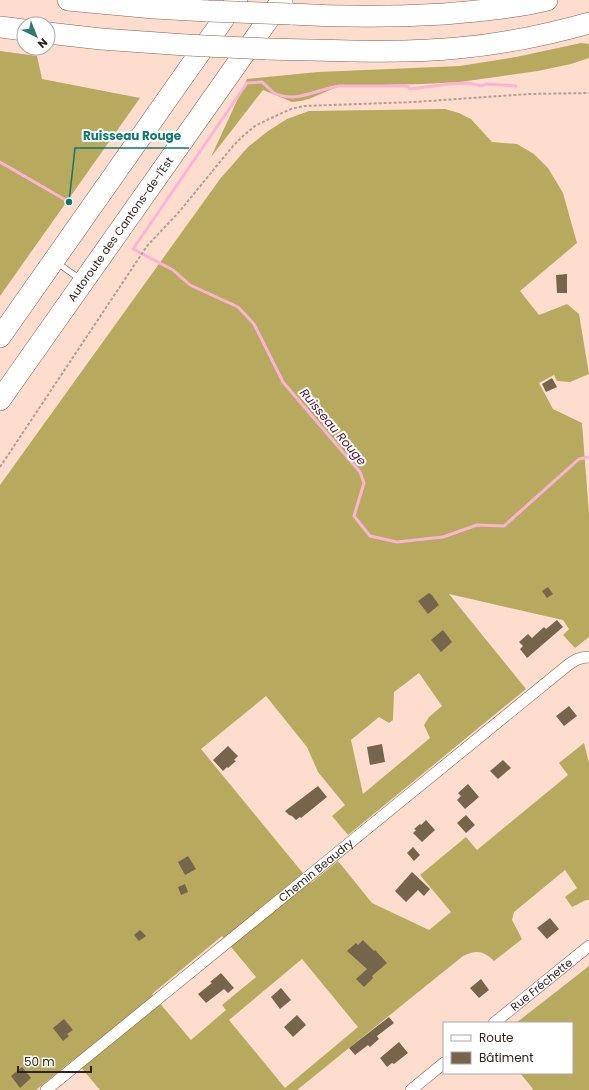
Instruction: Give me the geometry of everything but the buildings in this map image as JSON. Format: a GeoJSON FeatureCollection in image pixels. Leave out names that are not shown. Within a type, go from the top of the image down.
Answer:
{"type":"FeatureCollection","features":[{"type":"Feature","properties":{"kind":"highway"},"geometry":{"type":"LineString","coordinates":[[68,0],[208,11],[287,7],[351,16],[435,14],[494,9],[547,0]]}},
{"type":"Feature","properties":{"kind":"highway"},"geometry":{"type":"LineString","coordinates":[[0,337],[237,0]]}},
{"type":"Feature","properties":{"kind":"highway","name":"Autoroute des Cantons-de-l'Est"},"geometry":{"type":"LineString","coordinates":[[0,400],[84,282],[287,7]]}},
{"type":"Feature","properties":{"kind":"highway"},"geometry":{"type":"LineString","coordinates":[[56,34],[108,40],[186,45],[375,52],[448,49],[513,41],[589,23]]}},
{"type":"Feature","properties":{"kind":"highway"},"geometry":{"type":"LineString","coordinates":[[0,28],[16,29]]}},
{"type":"Feature","properties":{"kind":"street","name":"Chemin Beaudry"},"geometry":{"type":"LineString","coordinates":[[46,1090],[568,664],[582,657],[589,657]]}},
{"type":"Feature","properties":{"kind":"street","name":"Rue Fréchette"},"geometry":{"type":"LineString","coordinates":[[495,1022],[589,946]]}},
{"type":"Feature","properties":{"kind":"street"},"geometry":{"type":"LineString","coordinates":[[411,1090],[443,1065]]}},
{"type":"Feature","properties":{"kind":"lane"},"geometry":{"type":"LineString","coordinates":[[54,261],[84,282]]}},
{"type":"Feature","properties":{"kind":"path"},"geometry":{"type":"LineString","coordinates":[[0,467],[147,246],[179,212],[238,141],[249,131],[263,122],[291,109],[304,106],[421,102],[529,94],[589,93]]}},
{"type":"Feature","properties":{"kind":"shaded area"},"geometry":{"type":"Polygon","coordinates":[[[581,43],[589,44],[589,58],[571,64],[538,71],[460,82],[339,86],[309,99],[292,102],[263,90],[211,157],[247,79],[318,72],[460,66],[516,57],[581,43]]]}},
{"type":"Feature","properties":{"kind":"shaded area"},"geometry":{"type":"Polygon","coordinates":[[[0,51],[16,53],[16,56],[37,56],[42,79],[140,98],[0,296],[0,51]]]}},
{"type":"Feature","properties":{"kind":"shaded area"},"geometry":{"type":"Polygon","coordinates":[[[445,109],[459,113],[471,119],[492,142],[517,144],[534,154],[548,168],[563,193],[577,243],[520,291],[539,315],[567,304],[579,314],[589,374],[570,382],[557,381],[554,375],[539,383],[553,409],[582,423],[589,514],[589,637],[575,648],[563,635],[569,629],[563,620],[449,594],[526,689],[348,835],[332,816],[345,805],[318,772],[307,747],[266,696],[201,749],[311,883],[338,861],[372,903],[429,930],[451,912],[420,875],[466,837],[477,850],[568,775],[559,763],[584,743],[589,763],[589,900],[572,907],[565,897],[577,888],[565,870],[514,912],[512,920],[522,939],[494,961],[483,953],[479,952],[463,956],[297,1090],[100,1090],[74,1059],[36,1090],[0,1090],[0,485],[220,179],[248,147],[268,131],[287,119],[309,111],[445,109]],[[419,673],[394,692],[393,720],[389,723],[379,717],[351,740],[363,794],[430,738],[424,725],[429,717],[442,706],[419,673]],[[222,936],[152,994],[191,1040],[226,1010],[222,1005],[256,977],[222,936]],[[302,959],[229,1020],[285,1088],[358,1027],[302,959]]]}},
{"type":"Feature","properties":{"kind":"shaded area"},"geometry":{"type":"Polygon","coordinates":[[[589,966],[589,1090],[532,1090],[533,1089],[521,1074],[573,1074],[573,1022],[517,1022],[589,966]]]}},
{"type":"Feature","properties":{"kind":"waterway","name":"Ruisseau Rouge"},"geometry":{"type":"LineString","coordinates":[[516,86],[486,84],[482,86],[468,83],[410,89],[407,86],[339,86],[306,95],[290,97],[274,93],[262,82],[247,83],[133,249],[173,270],[190,285],[238,307],[254,324],[283,382],[360,472],[364,483],[354,516],[370,536],[397,542],[443,537],[477,525],[504,526],[579,459],[589,457]]}},
{"type":"Feature","properties":{"kind":"waterway","name":"Ruisseau Rouge"},"geometry":{"type":"LineString","coordinates":[[0,162],[69,202]]}},
{"type":"Feature","properties":{"kind":"place","name":"Ruisseau Rouge"},"geometry":{"type":"Point","coordinates":[69,202]}}]}
